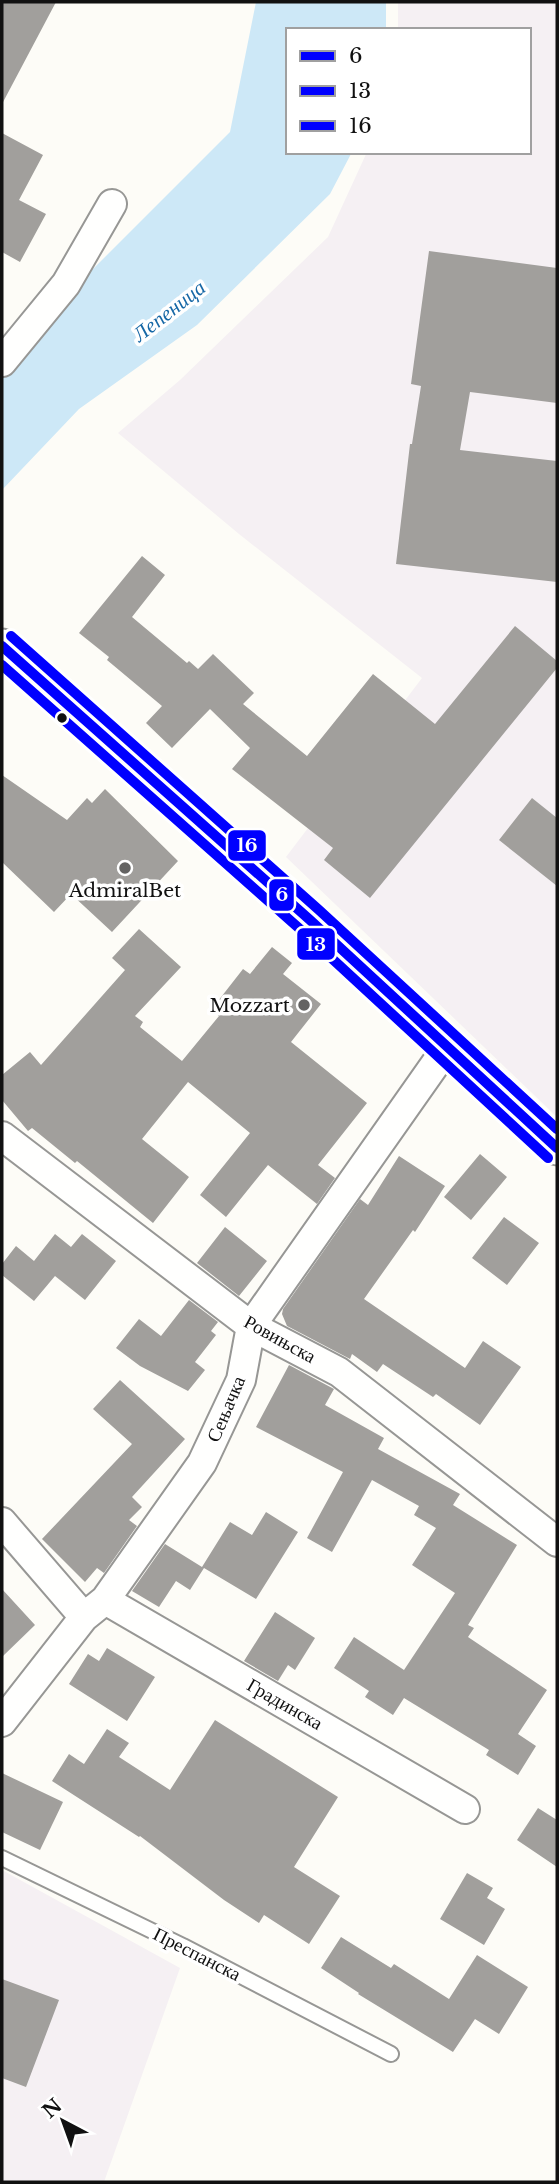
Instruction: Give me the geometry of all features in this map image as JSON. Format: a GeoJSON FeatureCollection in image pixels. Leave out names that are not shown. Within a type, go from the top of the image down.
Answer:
{"type":"FeatureCollection","features":[{"type":"Feature","properties":{"kind":"street"},"geometry":{"type":"LineString","coordinates":[[2,362],[66,284],[112,204]]}},
{"type":"Feature","properties":{"kind":"street"},"geometry":{"type":"LineString","coordinates":[[2,646],[310,920],[557,1148]]}},
{"type":"Feature","properties":{"kind":"street","name":"Сењачка"},"geometry":{"type":"LineString","coordinates":[[2,1722],[95,1608],[202,1463],[241,1380],[251,1326],[448,1046]]}},
{"type":"Feature","properties":{"kind":"street","name":"Ровињска"},"geometry":{"type":"LineString","coordinates":[[2,1136],[251,1326],[339,1372],[557,1542]]}},
{"type":"Feature","properties":{"kind":"street","name":"Градинска"},"geometry":{"type":"LineString","coordinates":[[2,1522],[95,1608],[465,1809]]}},
{"type":"Feature","properties":{"kind":"lane","name":"Преспанска"},"geometry":{"type":"LineString","coordinates":[[2,1858],[183,1945],[391,2054]]}},
{"type":"Feature","properties":{"kind":"shaded area"},"geometry":{"type":"Polygon","coordinates":[[[398,2],[557,2],[557,1117],[286,857],[422,678],[239,534],[118,433],[180,380],[328,237],[366,154],[531,154],[531,28],[398,28],[398,2]]]}},
{"type":"Feature","properties":{"kind":"shaded area"},"geometry":{"type":"Polygon","coordinates":[[[2,1870],[180,1968],[104,2182],[2,2182],[2,1870]]]}},
{"type":"Feature","properties":{"kind":"water","name":"Лепеница"},"geometry":{"type":"Polygon","coordinates":[[[256,2],[386,2],[386,28],[286,28],[286,154],[351,154],[330,194],[197,325],[79,409],[2,490],[2,366],[66,296],[230,132],[256,2]]]}},
{"type":"Feature","properties":{"kind":"building"},"geometry":{"type":"Polygon","coordinates":[[[2,2],[56,2],[2,104],[2,2]]]}},
{"type":"Feature","properties":{"kind":"building"},"geometry":{"type":"Polygon","coordinates":[[[2,133],[43,155],[19,200],[46,214],[20,262],[2,252],[2,133]]]}},
{"type":"Feature","properties":{"kind":"building"},"geometry":{"type":"Polygon","coordinates":[[[429,251],[557,268],[557,403],[470,392],[460,450],[557,461],[557,582],[396,564],[410,444],[421,386],[411,384],[429,251]]]}},
{"type":"Feature","properties":{"kind":"building"},"geometry":{"type":"Polygon","coordinates":[[[142,556],[165,575],[132,617],[198,669],[213,654],[254,693],[243,704],[307,756],[373,674],[435,724],[515,626],[557,661],[557,668],[370,898],[324,860],[333,848],[232,769],[250,748],[210,709],[172,748],[146,723],[162,706],[79,633],[142,556]]]}},
{"type":"Feature","properties":{"kind":"building"},"geometry":{"type":"Polygon","coordinates":[[[2,775],[67,820],[87,798],[92,803],[105,789],[178,861],[112,932],[71,894],[54,912],[2,862],[2,775]]]}},
{"type":"Feature","properties":{"kind":"building"},"geometry":{"type":"Polygon","coordinates":[[[532,798],[557,818],[557,886],[499,840],[532,798]]]}},
{"type":"Feature","properties":{"kind":"building"},"geometry":{"type":"Polygon","coordinates":[[[139,929],[181,967],[135,1016],[143,1022],[140,1027],[182,1061],[219,1016],[211,1010],[243,969],[250,974],[272,947],[292,963],[283,974],[321,1004],[291,1042],[367,1103],[318,1165],[335,1178],[317,1204],[268,1165],[226,1217],[200,1195],[250,1133],[188,1082],[142,1139],[189,1177],[153,1223],[77,1161],[75,1163],[32,1128],[28,1131],[2,1100],[2,1075],[30,1052],[41,1065],[125,970],[112,958],[139,929]]]}},
{"type":"Feature","properties":{"kind":"building"},"geometry":{"type":"Polygon","coordinates":[[[480,1154],[507,1177],[471,1220],[444,1197],[480,1154]]]}},
{"type":"Feature","properties":{"kind":"building"},"geometry":{"type":"Polygon","coordinates":[[[399,1156],[445,1186],[415,1232],[413,1230],[364,1299],[465,1368],[483,1341],[521,1367],[480,1425],[436,1394],[433,1397],[383,1364],[377,1372],[352,1354],[350,1359],[287,1326],[282,1314],[360,1199],[368,1205],[399,1156]]]}},
{"type":"Feature","properties":{"kind":"building"},"geometry":{"type":"Polygon","coordinates":[[[504,1217],[539,1243],[507,1285],[472,1258],[504,1217]]]}},
{"type":"Feature","properties":{"kind":"building"},"geometry":{"type":"Polygon","coordinates":[[[225,1227],[267,1261],[239,1296],[197,1263],[225,1227]]]}},
{"type":"Feature","properties":{"kind":"building"},"geometry":{"type":"Polygon","coordinates":[[[55,1234],[71,1247],[82,1234],[116,1261],[85,1300],[55,1276],[34,1301],[2,1275],[2,1264],[16,1246],[34,1261],[55,1234]]]}},
{"type":"Feature","properties":{"kind":"building"},"geometry":{"type":"Polygon","coordinates":[[[189,1300],[218,1322],[211,1331],[216,1335],[195,1362],[205,1370],[188,1391],[140,1366],[116,1348],[139,1319],[161,1336],[189,1300]]]}},
{"type":"Feature","properties":{"kind":"building"},"geometry":{"type":"Polygon","coordinates":[[[289,1365],[334,1389],[325,1405],[384,1438],[378,1449],[460,1494],[453,1505],[517,1545],[468,1625],[474,1628],[468,1637],[547,1690],[518,1734],[536,1746],[518,1775],[486,1755],[489,1750],[404,1698],[393,1715],[365,1697],[369,1691],[334,1668],[354,1637],[404,1670],[455,1593],[412,1565],[436,1528],[414,1515],[419,1506],[372,1480],[332,1552],[307,1538],[343,1472],[256,1427],[289,1365]]]}},
{"type":"Feature","properties":{"kind":"building"},"geometry":{"type":"Polygon","coordinates":[[[120,1380],[185,1439],[132,1497],[142,1507],[129,1520],[137,1526],[104,1573],[97,1568],[85,1582],[42,1539],[132,1444],[93,1409],[120,1380]]]}},
{"type":"Feature","properties":{"kind":"building"},"geometry":{"type":"Polygon","coordinates":[[[266,1512],[298,1532],[256,1599],[204,1568],[190,1590],[176,1581],[159,1607],[132,1591],[165,1544],[202,1567],[230,1522],[252,1535],[266,1512]]]}},
{"type":"Feature","properties":{"kind":"building"},"geometry":{"type":"Polygon","coordinates":[[[2,1589],[35,1625],[2,1657],[2,1589]]]}},
{"type":"Feature","properties":{"kind":"building"},"geometry":{"type":"Polygon","coordinates":[[[275,1612],[315,1638],[295,1670],[288,1665],[278,1681],[244,1661],[275,1612]]]}},
{"type":"Feature","properties":{"kind":"building"},"geometry":{"type":"Polygon","coordinates":[[[107,1648],[155,1677],[127,1721],[69,1684],[88,1654],[99,1661],[107,1648]]]}},
{"type":"Feature","properties":{"kind":"building"},"geometry":{"type":"Polygon","coordinates":[[[215,1720],[338,1797],[294,1867],[340,1896],[309,1944],[264,1915],[259,1923],[140,1836],[52,1781],[69,1754],[84,1764],[107,1729],[129,1743],[119,1757],[170,1790],[215,1720]]]}},
{"type":"Feature","properties":{"kind":"building"},"geometry":{"type":"Polygon","coordinates":[[[2,1773],[63,1802],[40,1850],[2,1832],[2,1773]]]}},
{"type":"Feature","properties":{"kind":"building"},"geometry":{"type":"Polygon","coordinates":[[[538,1808],[557,1820],[557,1867],[517,1840],[538,1808]]]}},
{"type":"Feature","properties":{"kind":"building"},"geometry":{"type":"Polygon","coordinates":[[[467,1873],[493,1888],[487,1898],[505,1909],[484,1945],[440,1919],[467,1873]]]}},
{"type":"Feature","properties":{"kind":"building"},"geometry":{"type":"Polygon","coordinates":[[[341,1937],[391,1968],[394,1964],[449,1999],[477,1955],[528,1987],[499,2034],[475,2019],[453,2052],[321,1968],[341,1937]]]}},
{"type":"Feature","properties":{"kind":"building"},"geometry":{"type":"Polygon","coordinates":[[[2,1979],[59,2000],[26,2087],[2,2078],[2,1979]]]}},
{"type":"Feature","properties":{"kind":"transit line","name":"16"},"geometry":{"type":"LineString","coordinates":[[11,636],[319,910],[557,1129]]}},
{"type":"Feature","properties":{"kind":"transit line","name":"6"},"geometry":{"type":"LineString","coordinates":[[2,646],[310,920],[557,1148]]}},
{"type":"Feature","properties":{"kind":"transit line","name":"13"},"geometry":{"type":"LineString","coordinates":[[2,665],[301,930],[548,1158]]}},
{"type":"Feature","properties":{"kind":"place","name":"AdmiralBet"},"geometry":{"type":"Point","coordinates":[125,868]}},
{"type":"Feature","properties":{"kind":"place","name":"Mozzart"},"geometry":{"type":"Point","coordinates":[304,1005]}}]}
